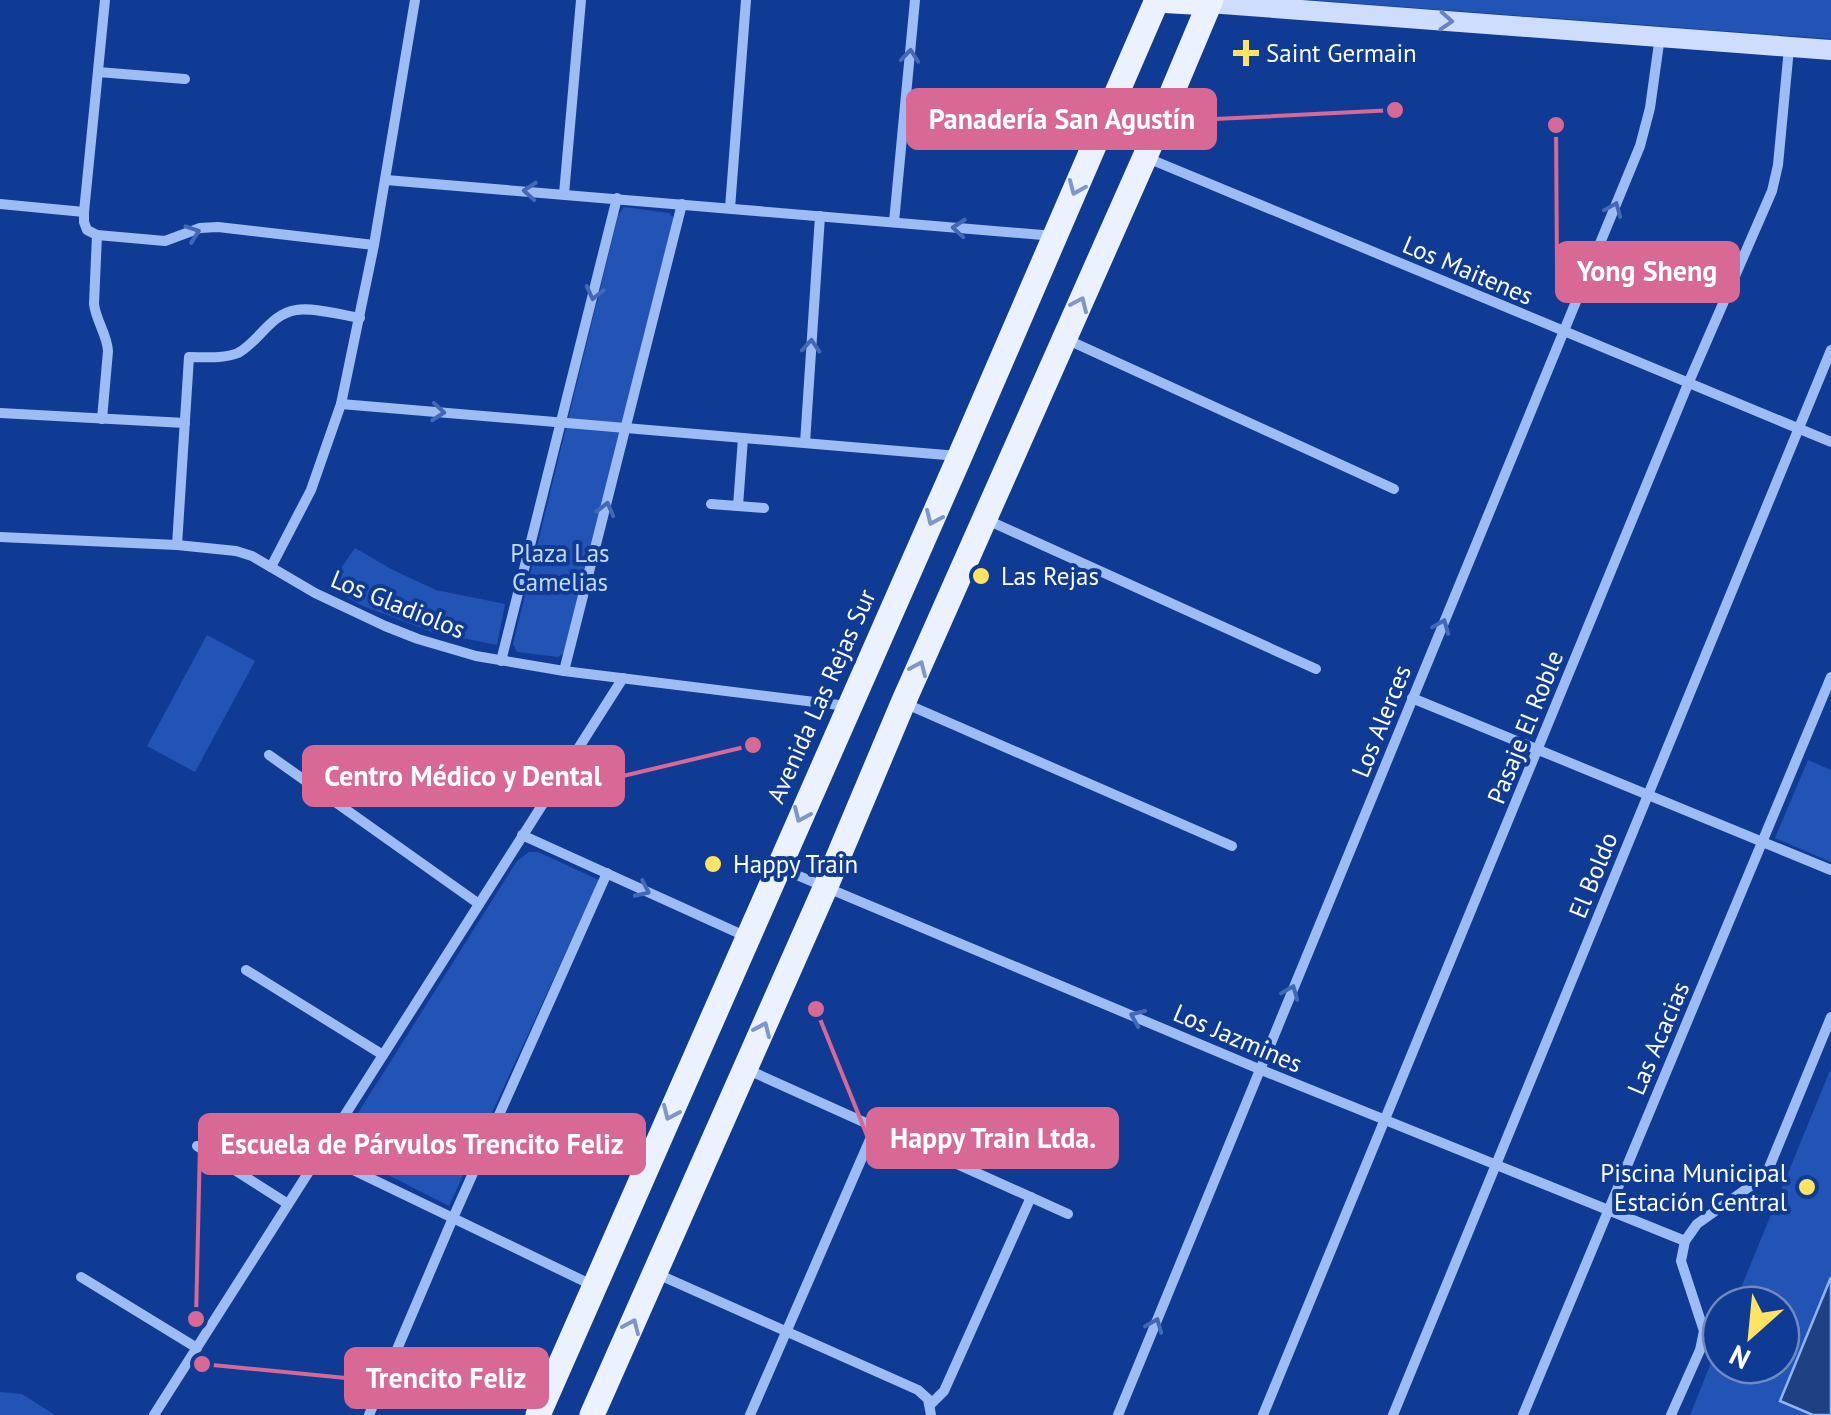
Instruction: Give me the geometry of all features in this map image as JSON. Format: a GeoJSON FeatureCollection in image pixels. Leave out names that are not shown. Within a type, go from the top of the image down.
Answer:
{"type":"FeatureCollection","features":[{"type":"Feature","properties":{"kind":"main road"},"geometry":{"type":"LineString","coordinates":[[1157,0],[1831,50]]}},
{"type":"Feature","properties":{"kind":"main road","name":"Avenida Las Rejas Sur"},"geometry":{"type":"LineString","coordinates":[[538,1415],[1157,0]]}},
{"type":"Feature","properties":{"kind":"main road"},"geometry":{"type":"LineString","coordinates":[[592,1415],[1210,2]]}},
{"type":"Feature","properties":{"kind":"street"},"geometry":{"type":"LineString","coordinates":[[105,0],[84,212],[85,226],[92,234],[165,241],[200,228],[218,227],[374,245]]}},
{"type":"Feature","properties":{"kind":"street"},"geometry":{"type":"LineString","coordinates":[[271,567],[321,467],[341,404],[386,180],[415,0]]}},
{"type":"Feature","properties":{"kind":"street"},"geometry":{"type":"LineString","coordinates":[[564,194],[582,0]]}},
{"type":"Feature","properties":{"kind":"street"},"geometry":{"type":"LineString","coordinates":[[730,208],[746,0]]}},
{"type":"Feature","properties":{"kind":"street"},"geometry":{"type":"LineString","coordinates":[[894,222],[916,0]]}},
{"type":"Feature","properties":{"kind":"street","name":"Los Alerces"},"geometry":{"type":"LineString","coordinates":[[1118,1415],[1645,131],[1660,36]]}},
{"type":"Feature","properties":{"kind":"street","name":"Pasaje El Roble"},"geometry":{"type":"LineString","coordinates":[[1263,1415],[1776,178],[1789,46]]}},
{"type":"Feature","properties":{"kind":"street"},"geometry":{"type":"LineString","coordinates":[[98,72],[185,80]]}},
{"type":"Feature","properties":{"kind":"street","name":"Los Maitenes"},"geometry":{"type":"LineString","coordinates":[[1144,157],[1831,442]]}},
{"type":"Feature","properties":{"kind":"street"},"geometry":{"type":"LineString","coordinates":[[386,180],[1056,236]]}},
{"type":"Feature","properties":{"kind":"street"},"geometry":{"type":"LineString","coordinates":[[501,661],[617,198]]}},
{"type":"Feature","properties":{"kind":"street"},"geometry":{"type":"LineString","coordinates":[[0,204],[84,212]]}},
{"type":"Feature","properties":{"kind":"street"},"geometry":{"type":"LineString","coordinates":[[564,671],[682,204]]}},
{"type":"Feature","properties":{"kind":"street"},"geometry":{"type":"LineString","coordinates":[[805,443],[820,216]]}},
{"type":"Feature","properties":{"kind":"street"},"geometry":{"type":"LineString","coordinates":[[97,235],[94,304],[108,351],[102,419]]}},
{"type":"Feature","properties":{"kind":"street"},"geometry":{"type":"LineString","coordinates":[[176,545],[189,357],[240,352],[269,325],[297,310],[360,318]]}},
{"type":"Feature","properties":{"kind":"street"},"geometry":{"type":"LineString","coordinates":[[1064,338],[1394,489]]}},
{"type":"Feature","properties":{"kind":"street","name":"El Boldo"},"geometry":{"type":"LineString","coordinates":[[1393,1415],[1831,350]]}},
{"type":"Feature","properties":{"kind":"street"},"geometry":{"type":"LineString","coordinates":[[341,404],[960,456]]}},
{"type":"Feature","properties":{"kind":"street"},"geometry":{"type":"LineString","coordinates":[[0,414],[185,423]]}},
{"type":"Feature","properties":{"kind":"street"},"geometry":{"type":"LineString","coordinates":[[738,506],[743,438]]}},
{"type":"Feature","properties":{"kind":"street"},"geometry":{"type":"LineString","coordinates":[[712,504],[764,508]]}},
{"type":"Feature","properties":{"kind":"street"},"geometry":{"type":"LineString","coordinates":[[985,519],[1316,669]]}},
{"type":"Feature","properties":{"kind":"street","name":"Los Gladiolos"},"geometry":{"type":"LineString","coordinates":[[0,537],[236,550],[385,626],[452,650],[564,671],[849,706]]}},
{"type":"Feature","properties":{"kind":"street","name":"Las Acacias"},"geometry":{"type":"LineString","coordinates":[[1523,1415],[1831,677]]}},
{"type":"Feature","properties":{"kind":"street"},"geometry":{"type":"LineString","coordinates":[[154,1415],[622,678]]}},
{"type":"Feature","properties":{"kind":"street"},"geometry":{"type":"LineString","coordinates":[[1412,698],[1831,870]]}},
{"type":"Feature","properties":{"kind":"street"},"geometry":{"type":"LineString","coordinates":[[903,703],[1232,846]]}},
{"type":"Feature","properties":{"kind":"street"},"geometry":{"type":"LineString","coordinates":[[269,755],[479,904]]}},
{"type":"Feature","properties":{"kind":"street"},"geometry":{"type":"LineString","coordinates":[[522,835],[747,937]]}},
{"type":"Feature","properties":{"kind":"street","name":"Los Jazmines"},"geometry":{"type":"LineString","coordinates":[[778,867],[1259,1069],[1686,1241]]}},
{"type":"Feature","properties":{"kind":"street"},"geometry":{"type":"LineString","coordinates":[[368,1415],[607,873]]}},
{"type":"Feature","properties":{"kind":"street"},"geometry":{"type":"LineString","coordinates":[[246,970],[383,1055]]}},
{"type":"Feature","properties":{"kind":"street"},"geometry":{"type":"LineString","coordinates":[[1671,1415],[1704,1332],[1681,1261],[1686,1241],[1697,1224],[1766,1175],[1831,1017]]}},
{"type":"Feature","properties":{"kind":"street"},"geometry":{"type":"LineString","coordinates":[[745,1069],[1068,1214]]}},
{"type":"Feature","properties":{"kind":"street"},"geometry":{"type":"LineString","coordinates":[[750,1415],[876,1128]]}},
{"type":"Feature","properties":{"kind":"street"},"geometry":{"type":"LineString","coordinates":[[197,1146],[288,1204]]}},
{"type":"Feature","properties":{"kind":"street"},"geometry":{"type":"LineString","coordinates":[[320,1154],[595,1286]]}},
{"type":"Feature","properties":{"kind":"street"},"geometry":{"type":"LineString","coordinates":[[931,1410],[944,1391],[1030,1197]]}},
{"type":"Feature","properties":{"kind":"street"},"geometry":{"type":"LineString","coordinates":[[654,1273],[918,1390],[931,1410]]}},
{"type":"Feature","properties":{"kind":"street"},"geometry":{"type":"LineString","coordinates":[[82,1276],[197,1348]]}},
{"type":"Feature","properties":{"kind":"green space"},"geometry":{"type":"Polygon","coordinates":[[[1310,0],[1831,0],[1831,39],[1310,0]]]}},
{"type":"Feature","properties":{"kind":"green space","name":"Plaza Las Camelias"},"geometry":{"type":"Polygon","coordinates":[[[624,207],[669,213],[673,221],[566,652],[558,657],[517,652],[513,644],[618,216],[624,207]]]}},
{"type":"Feature","properties":{"kind":"green space"},"geometry":{"type":"Polygon","coordinates":[[[355,548],[436,590],[505,604],[497,645],[432,632],[363,606],[328,587],[355,548]]]}},
{"type":"Feature","properties":{"kind":"green space"},"geometry":{"type":"Polygon","coordinates":[[[207,635],[255,661],[195,772],[147,746],[207,635]]]}},
{"type":"Feature","properties":{"kind":"green space"},"geometry":{"type":"Polygon","coordinates":[[[1808,760],[1831,770],[1831,862],[1775,838],[1808,760]]]}},
{"type":"Feature","properties":{"kind":"green space"},"geometry":{"type":"Polygon","coordinates":[[[529,852],[538,852],[599,880],[449,1206],[349,1155],[344,1139],[517,861],[529,852]]]}},
{"type":"Feature","properties":{"kind":"green space","name":"Piscina Municipal Estación Central"},"geometry":{"type":"Polygon","coordinates":[[[1831,1068],[1831,1415],[1690,1415],[1702,1385],[1801,1385],[1801,1285],[1742,1285],[1831,1068]]]}},
{"type":"Feature","properties":{"kind":"green space"},"geometry":{"type":"Polygon","coordinates":[[[0,1392],[22,1394],[55,1415],[0,1415],[0,1392]]]}},
{"type":"Feature","properties":{"kind":"shaded area"},"geometry":{"type":"Polygon","coordinates":[[[1831,1277],[1831,1415],[1813,1415],[1780,1401],[1787,1385],[1801,1385],[1801,1350],[1831,1277]]]}},
{"type":"Feature","properties":{"kind":"place","name":"Saint Germain"},"geometry":{"type":"Point","coordinates":[1246,53]}},
{"type":"Feature","properties":{"kind":"place","name":"Panadería San Agustín"},"geometry":{"type":"Point","coordinates":[1395,110]}},
{"type":"Feature","properties":{"kind":"place","name":"Yong Sheng"},"geometry":{"type":"Point","coordinates":[1556,125]}},
{"type":"Feature","properties":{"kind":"place","name":"Las Rejas"},"geometry":{"type":"Point","coordinates":[981,576]}},
{"type":"Feature","properties":{"kind":"place","name":"Centro Médico y Dental"},"geometry":{"type":"Point","coordinates":[753,745]}},
{"type":"Feature","properties":{"kind":"place","name":"Happy Train"},"geometry":{"type":"Point","coordinates":[713,864]}},
{"type":"Feature","properties":{"kind":"place","name":"Happy Train Ltda."},"geometry":{"type":"Point","coordinates":[816,1009]}},
{"type":"Feature","properties":{"kind":"place","name":"Piscina Municipal Estación Central"},"geometry":{"type":"Point","coordinates":[1807,1187]}},
{"type":"Feature","properties":{"kind":"place","name":"Escuela de Párvulos Trencito Feliz"},"geometry":{"type":"Point","coordinates":[196,1319]}},
{"type":"Feature","properties":{"kind":"place","name":"Trencito Feliz"},"geometry":{"type":"Point","coordinates":[202,1364]}}]}
